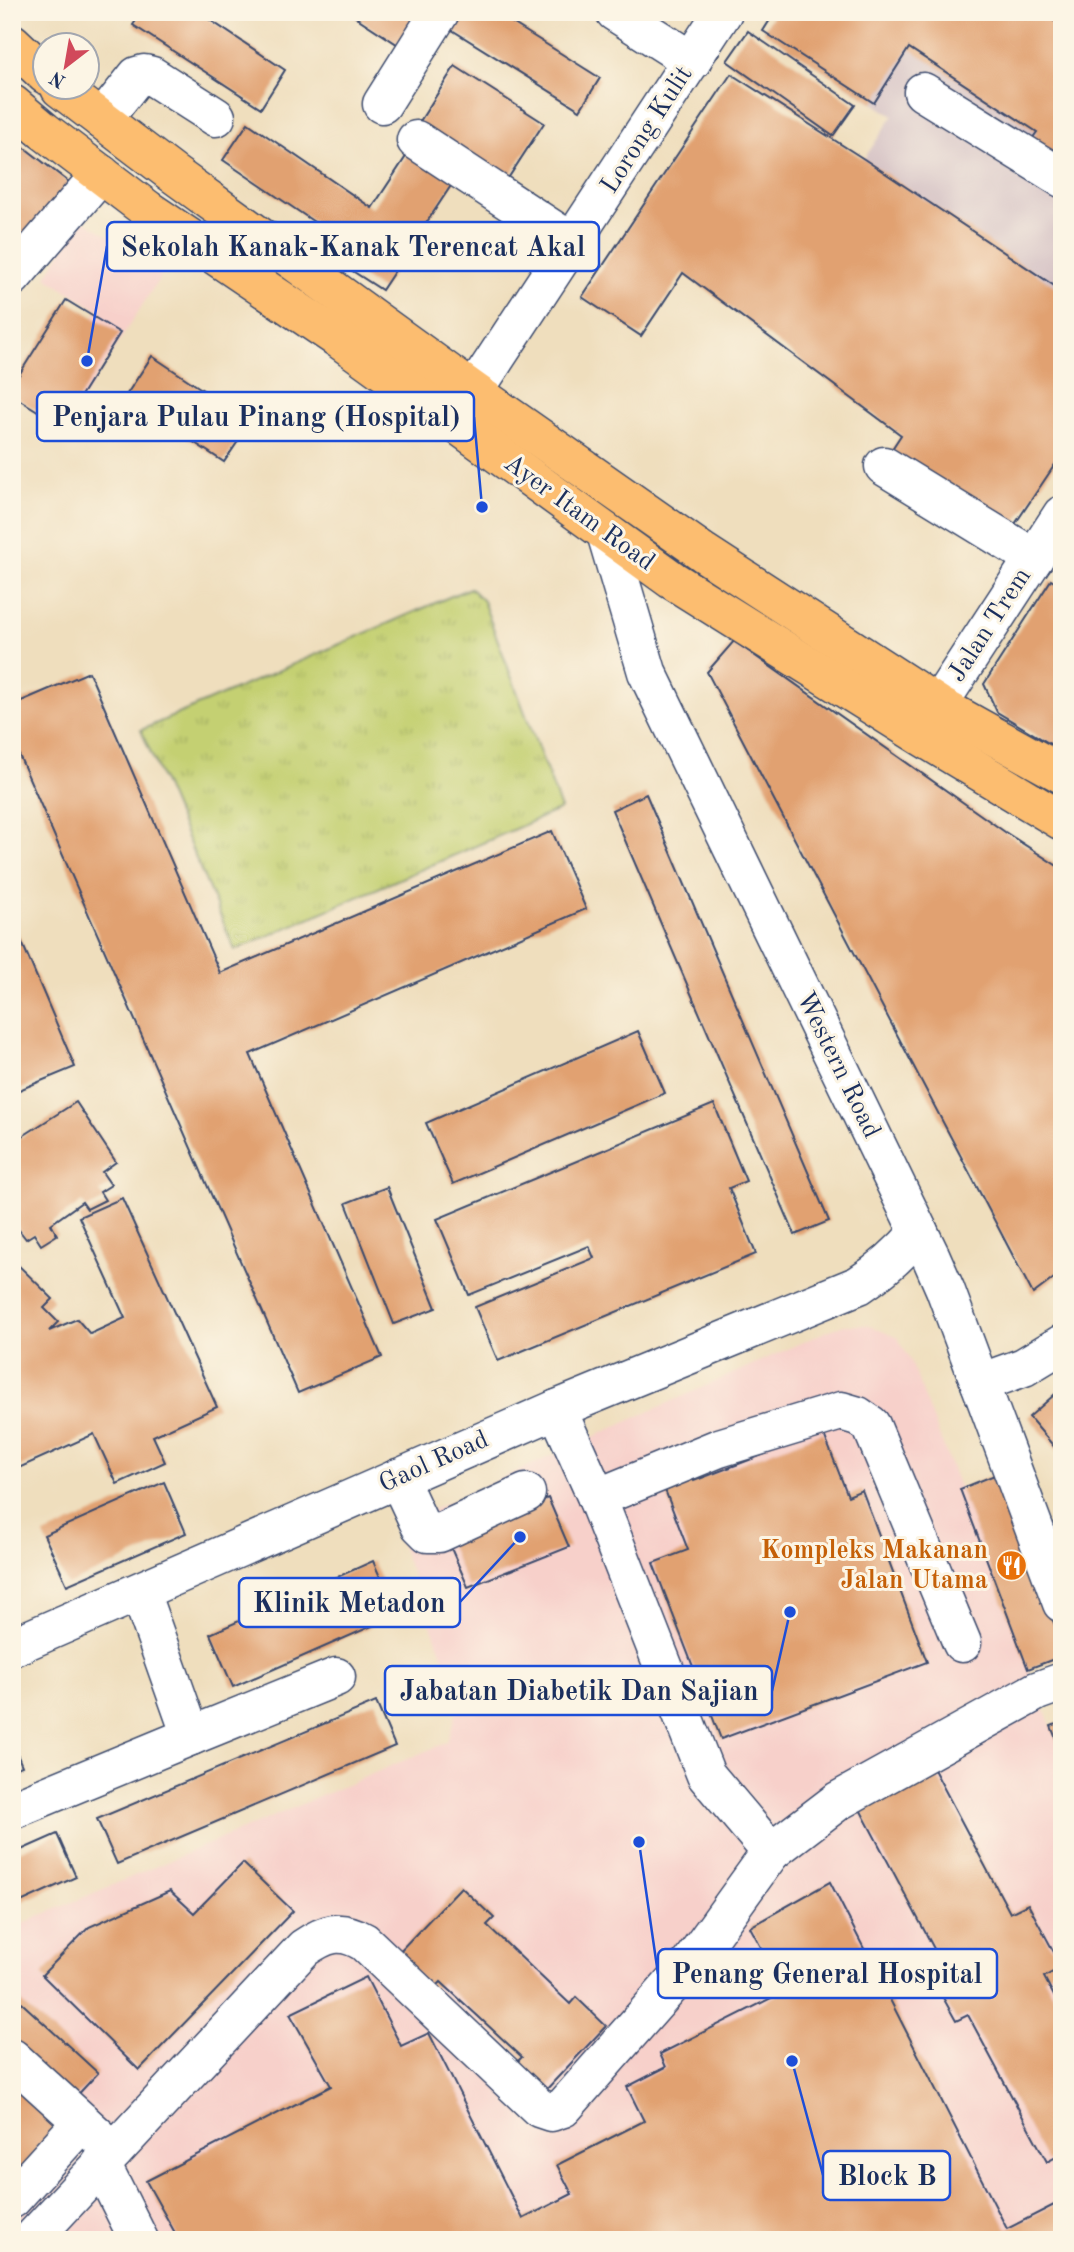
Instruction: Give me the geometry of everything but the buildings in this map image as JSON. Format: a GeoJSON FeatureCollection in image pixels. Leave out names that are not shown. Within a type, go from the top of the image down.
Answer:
{"type":"FeatureCollection","features":[{"type":"Feature","properties":{"kind":"main road","name":"Ayer Itam Road"},"geometry":{"type":"LineString","coordinates":[[78,102],[464,407],[606,533],[695,595],[929,720],[1062,774]]}},
{"type":"Feature","properties":{"kind":"main road","name":"Ayer Itam Road"},"geometry":{"type":"LineString","coordinates":[[12,104],[148,210],[339,339],[464,407],[704,553],[1062,821]]}},
{"type":"Feature","properties":{"kind":"street"},"geometry":{"type":"LineString","coordinates":[[382,104],[440,12]]}},
{"type":"Feature","properties":{"kind":"street"},"geometry":{"type":"LineString","coordinates":[[615,12],[692,61]]}},
{"type":"Feature","properties":{"kind":"street","name":"Lorong Kulit"},"geometry":{"type":"LineString","coordinates":[[464,407],[723,12]]}},
{"type":"Feature","properties":{"kind":"street"},"geometry":{"type":"LineString","coordinates":[[102,120],[136,76],[144,74],[152,76],[216,117]]}},
{"type":"Feature","properties":{"kind":"street"},"geometry":{"type":"LineString","coordinates":[[923,92],[1062,178]]}},
{"type":"Feature","properties":{"kind":"street"},"geometry":{"type":"LineString","coordinates":[[416,141],[573,243]]}},
{"type":"Feature","properties":{"kind":"street"},"geometry":{"type":"LineString","coordinates":[[12,277],[101,174]]}},
{"type":"Feature","properties":{"kind":"street"},"geometry":{"type":"LineString","coordinates":[[884,466],[1034,558]]}},
{"type":"Feature","properties":{"kind":"street","name":"Jalan Trem"},"geometry":{"type":"LineString","coordinates":[[929,720],[1062,515]]}},
{"type":"Feature","properties":{"kind":"street","name":"Western Road"},"geometry":{"type":"LineString","coordinates":[[606,533],[647,672],[945,1289],[1062,1603]]}},
{"type":"Feature","properties":{"kind":"street","name":"Gaol Road"},"geometry":{"type":"LineString","coordinates":[[12,1647],[556,1409],[859,1285],[899,1255],[919,1232]]}},
{"type":"Feature","properties":{"kind":"street","name":"Gaol Road"},"geometry":{"type":"LineString","coordinates":[[859,1285],[945,1289]]}},
{"type":"Feature","properties":{"kind":"street"},"geometry":{"type":"LineString","coordinates":[[979,1383],[1024,1367],[1062,1344]]}},
{"type":"Feature","properties":{"kind":"street"},"geometry":{"type":"LineString","coordinates":[[556,1409],[597,1498],[706,1775],[771,1852]]}},
{"type":"Feature","properties":{"kind":"street"},"geometry":{"type":"LineString","coordinates":[[597,1498],[719,1448],[841,1411],[858,1416],[871,1425],[962,1643]]}},
{"type":"Feature","properties":{"kind":"street"},"geometry":{"type":"LineString","coordinates":[[398,1478],[420,1525],[428,1532],[439,1533],[526,1493]]}},
{"type":"Feature","properties":{"kind":"street"},"geometry":{"type":"LineString","coordinates":[[140,1592],[191,1736]]}},
{"type":"Feature","properties":{"kind":"street"},"geometry":{"type":"LineString","coordinates":[[12,1810],[336,1677]]}},
{"type":"Feature","properties":{"kind":"street"},"geometry":{"type":"LineString","coordinates":[[31,2240],[346,1934],[364,1942],[539,2108],[551,2112],[563,2108],[690,1964],[771,1852],[838,1801],[1037,1691],[1062,1682]]}},
{"type":"Feature","properties":{"kind":"street"},"geometry":{"type":"LineString","coordinates":[[12,2058],[82,2122],[109,2167],[139,2240]]}},
{"type":"Feature","properties":{"kind":"street"},"geometry":{"type":"LineString","coordinates":[[12,2199],[82,2122]]}},
{"type":"Feature","properties":{"kind":"street"},"geometry":{"type":"LineString","coordinates":[[61,2240],[109,2167]]}},
{"type":"Feature","properties":{"kind":"shaded area"},"geometry":{"type":"Polygon","coordinates":[[[775,12],[1062,12],[1062,291],[864,159],[893,116],[763,31],[775,12]]]}},
{"type":"Feature","properties":{"kind":"shaded area"},"geometry":{"type":"Polygon","coordinates":[[[82,219],[164,271],[63,430],[34,411],[98,310],[46,277],[82,219]]]}},
{"type":"Feature","properties":{"kind":"shaded area"},"geometry":{"type":"Polygon","coordinates":[[[844,1325],[868,1325],[898,1338],[911,1362],[1062,1755],[1062,2240],[12,2240],[12,1928],[447,1742],[460,1702],[394,1527],[844,1325]]]}},
{"type":"Feature","properties":{"kind":"green space"},"geometry":{"type":"Polygon","coordinates":[[[470,588],[483,601],[561,809],[235,950],[141,730],[470,588]]]}},
{"type":"Feature","properties":{"kind":"place","name":"Sekolah Kanak-Kanak Terencat Akal"},"geometry":{"type":"Point","coordinates":[87,361]}},
{"type":"Feature","properties":{"kind":"place","name":"Penjara Pulau Pinang (Hospital)"},"geometry":{"type":"Point","coordinates":[482,507]}},
{"type":"Feature","properties":{"kind":"place","name":"Klinik Metadon"},"geometry":{"type":"Point","coordinates":[520,1537]}},
{"type":"Feature","properties":{"kind":"place","name":"Kompleks Makanan Jalan Utama"},"geometry":{"type":"Point","coordinates":[1011,1566]}},
{"type":"Feature","properties":{"kind":"place","name":"Jabatan Diabetik Dan Sajian"},"geometry":{"type":"Point","coordinates":[790,1612]}},
{"type":"Feature","properties":{"kind":"place","name":"Penang General Hospital"},"geometry":{"type":"Point","coordinates":[639,1842]}},
{"type":"Feature","properties":{"kind":"place","name":"Block B"},"geometry":{"type":"Point","coordinates":[792,2061]}}]}
